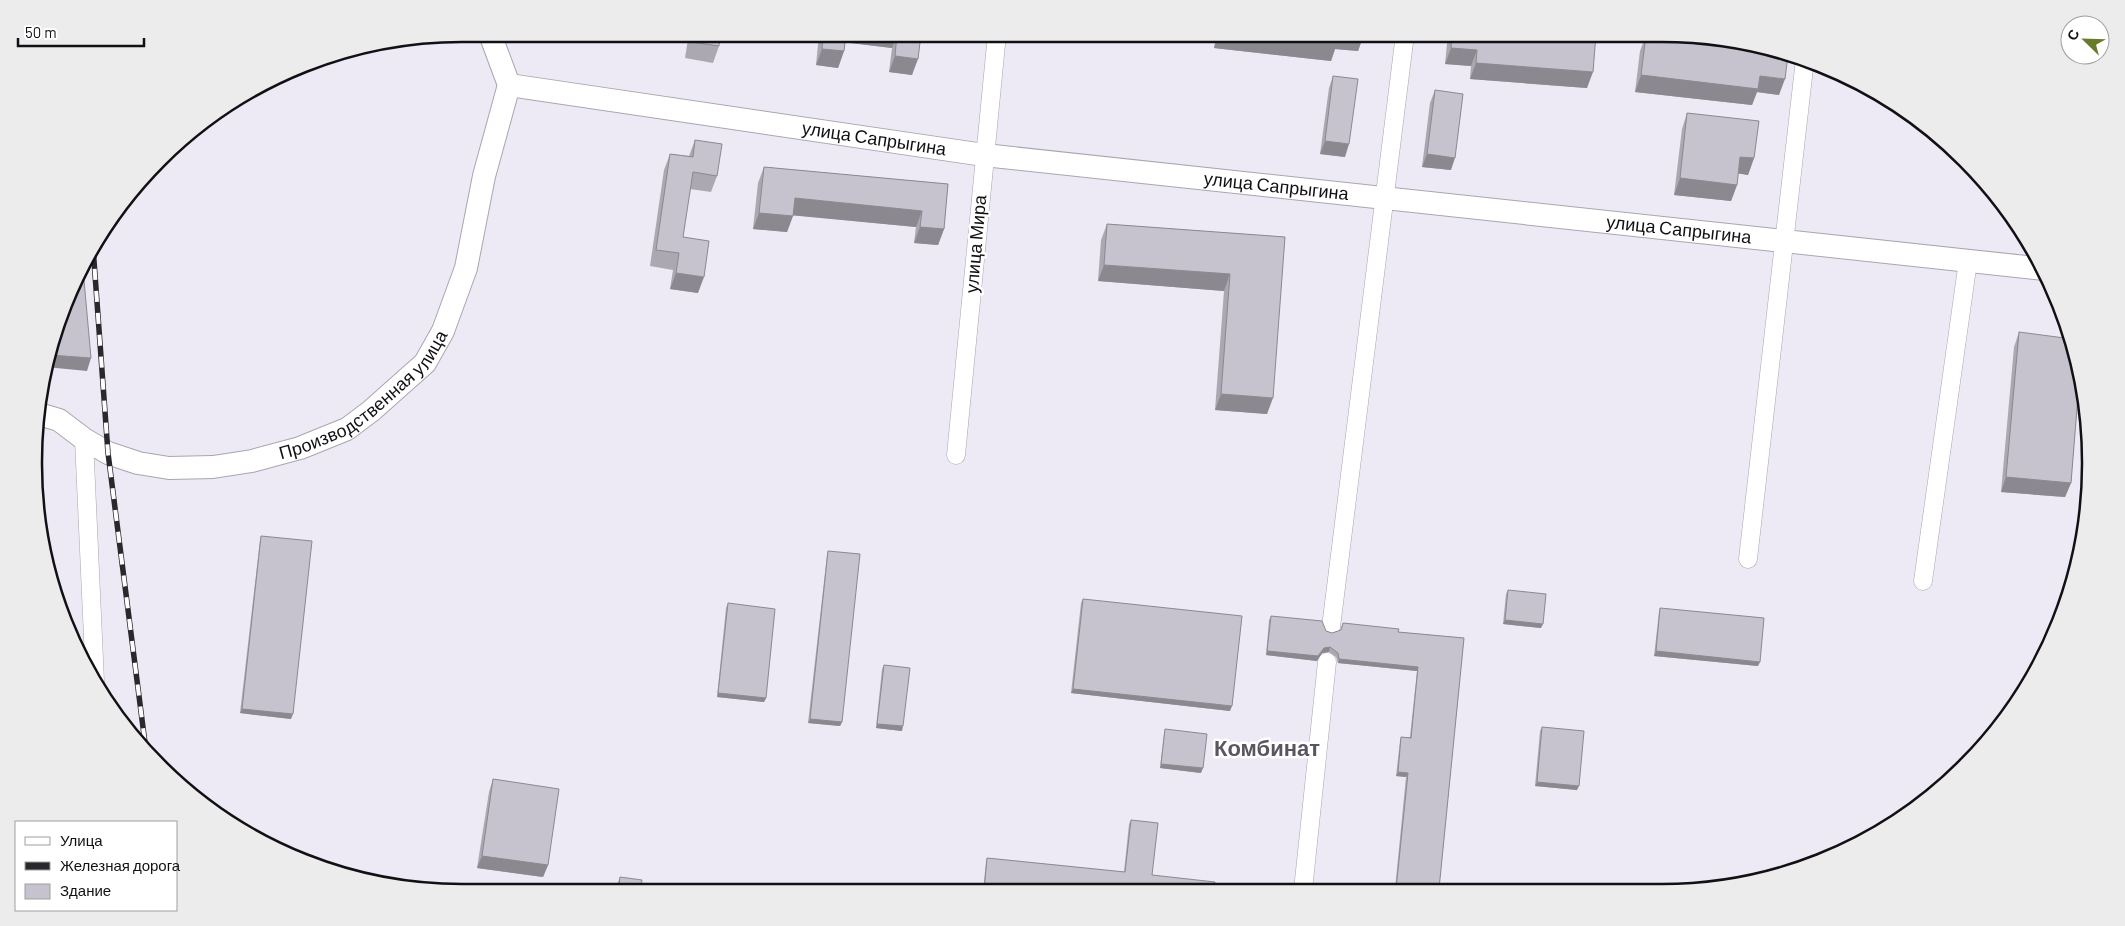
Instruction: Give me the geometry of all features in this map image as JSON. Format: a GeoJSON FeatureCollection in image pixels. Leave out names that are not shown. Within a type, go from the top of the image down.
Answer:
{"type":"FeatureCollection","features":[{"type":"Feature","properties":{"kind":"street"},"geometry":{"type":"LineString","coordinates":[[493,42],[510,85]]}},
{"type":"Feature","properties":{"kind":"street","name":"улица Мира"},"geometry":{"type":"LineString","coordinates":[[956,455],[996,42]]}},
{"type":"Feature","properties":{"kind":"street"},"geometry":{"type":"LineString","coordinates":[[1331,627],[1404,42]]}},
{"type":"Feature","properties":{"kind":"street"},"geometry":{"type":"LineString","coordinates":[[1748,559],[1804,68]]}},
{"type":"Feature","properties":{"kind":"street","name":"улица Сапрыгина"},"geometry":{"type":"LineString","coordinates":[[510,85],[984,155],[2034,268]]}},
{"type":"Feature","properties":{"kind":"street","name":"Производственная улица"},"geometry":{"type":"LineString","coordinates":[[45,416],[59,420],[84,439],[108,453],[138,462],[169,468],[213,467],[252,461],[300,448],[347,429],[372,411],[426,363],[443,331],[466,268],[484,176],[510,85]]}},
{"type":"Feature","properties":{"kind":"street"},"geometry":{"type":"LineString","coordinates":[[1923,581],[1968,261]]}},
{"type":"Feature","properties":{"kind":"street"},"geometry":{"type":"LineString","coordinates":[[84,439],[94,664]]}},
{"type":"Feature","properties":{"kind":"street"},"geometry":{"type":"LineString","coordinates":[[1305,884],[1327,662]]}},
{"type":"Feature","properties":{"kind":"building"},"geometry":{"type":"Polygon","coordinates":[[[691,42],[719,42],[719,46],[691,42]]]}},
{"type":"Feature","properties":{"kind":"building"},"geometry":{"type":"Polygon","coordinates":[[[822,42],[845,42],[844,51],[822,49],[822,42]]]}},
{"type":"Feature","properties":{"kind":"building"},"geometry":{"type":"Polygon","coordinates":[[[896,42],[920,42],[918,59],[895,56],[896,42]]]}},
{"type":"Feature","properties":{"kind":"building"},"geometry":{"type":"Polygon","coordinates":[[[1451,42],[1595,42],[1593,72],[1476,63],[1477,50],[1451,48],[1451,42]]]}},
{"type":"Feature","properties":{"kind":"building"},"geometry":{"type":"Polygon","coordinates":[[[1645,42],[1717,46],[1787,62],[1785,79],[1760,76],[1758,89],[1641,75],[1645,42]]]}},
{"type":"Feature","properties":{"kind":"building"},"geometry":{"type":"Polygon","coordinates":[[[1333,76],[1358,79],[1349,144],[1325,141],[1333,76]]]}},
{"type":"Feature","properties":{"kind":"building"},"geometry":{"type":"Polygon","coordinates":[[[1435,90],[1463,94],[1455,158],[1427,154],[1435,90]]]}},
{"type":"Feature","properties":{"kind":"building"},"geometry":{"type":"Polygon","coordinates":[[[1687,113],[1759,121],[1754,158],[1740,157],[1737,185],[1680,178],[1687,113]]]}},
{"type":"Feature","properties":{"kind":"building"},"geometry":{"type":"Polygon","coordinates":[[[695,140],[722,144],[717,176],[693,172],[683,237],[709,241],[704,277],[676,273],[679,253],[656,250],[670,154],[693,157],[695,140]]]}},
{"type":"Feature","properties":{"kind":"building"},"geometry":{"type":"Polygon","coordinates":[[[764,167],[948,184],[944,229],[920,227],[922,211],[795,198],[793,216],[759,213],[764,167]]]}},
{"type":"Feature","properties":{"kind":"building"},"geometry":{"type":"Polygon","coordinates":[[[1107,224],[1285,237],[1273,398],[1221,394],[1230,274],[1104,265],[1107,224]]]}},
{"type":"Feature","properties":{"kind":"building"},"geometry":{"type":"Polygon","coordinates":[[[84,281],[91,358],[57,355],[65,328],[84,281]]]}},
{"type":"Feature","properties":{"kind":"building"},"geometry":{"type":"Polygon","coordinates":[[[2019,332],[2063,338],[2078,401],[2071,483],[2006,477],[2019,332]]]}},
{"type":"Feature","properties":{"kind":"building"},"geometry":{"type":"Polygon","coordinates":[[[261,536],[312,541],[293,714],[242,709],[261,536]]]}},
{"type":"Feature","properties":{"kind":"building"},"geometry":{"type":"Polygon","coordinates":[[[828,551],[860,554],[842,722],[810,719],[828,551]]]}},
{"type":"Feature","properties":{"kind":"building"},"geometry":{"type":"Polygon","coordinates":[[[1508,590],[1546,594],[1543,624],[1505,620],[1508,590]]]}},
{"type":"Feature","properties":{"kind":"building"},"geometry":{"type":"Polygon","coordinates":[[[1083,599],[1242,616],[1232,706],[1073,689],[1083,599]]]}},
{"type":"Feature","properties":{"kind":"building"},"geometry":{"type":"Polygon","coordinates":[[[728,603],[775,609],[766,698],[718,693],[728,603]]]}},
{"type":"Feature","properties":{"kind":"building"},"geometry":{"type":"Polygon","coordinates":[[[1660,608],[1764,618],[1760,662],[1656,651],[1660,608]]]}},
{"type":"Feature","properties":{"kind":"building"},"geometry":{"type":"Polygon","coordinates":[[[1271,616],[1322,621],[1326,631],[1332,633],[1341,630],[1343,623],[1399,629],[1398,632],[1464,638],[1439,884],[1397,884],[1408,773],[1398,772],[1401,737],[1411,738],[1418,667],[1339,659],[1338,653],[1330,647],[1324,648],[1318,656],[1267,651],[1271,616]]]}},
{"type":"Feature","properties":{"kind":"building"},"geometry":{"type":"Polygon","coordinates":[[[884,665],[910,668],[903,726],[877,724],[884,665]]]}},
{"type":"Feature","properties":{"kind":"building"},"geometry":{"type":"Polygon","coordinates":[[[1542,727],[1584,731],[1579,786],[1537,782],[1542,727]]]}},
{"type":"Feature","properties":{"kind":"building"},"geometry":{"type":"Polygon","coordinates":[[[1165,729],[1207,734],[1203,768],[1161,764],[1165,729]]]}},
{"type":"Feature","properties":{"kind":"building"},"geometry":{"type":"Polygon","coordinates":[[[493,779],[559,789],[548,865],[482,856],[493,779]]]}},
{"type":"Feature","properties":{"kind":"building"},"geometry":{"type":"Polygon","coordinates":[[[1131,820],[1158,823],[1152,875],[1215,882],[1215,884],[985,884],[987,858],[1125,872],[1131,820]]]}},
{"type":"Feature","properties":{"kind":"building"},"geometry":{"type":"Polygon","coordinates":[[[620,877],[642,880],[641,884],[619,884],[620,877]]]}},
{"type":"Feature","properties":{"kind":"railway"},"geometry":{"type":"LineString","coordinates":[[94,262],[108,453],[144,737]]}},
{"type":"Feature","properties":{"kind":"district","name":"Комбинат"},"geometry":{"type":"Point","coordinates":[1267,748]}}]}
